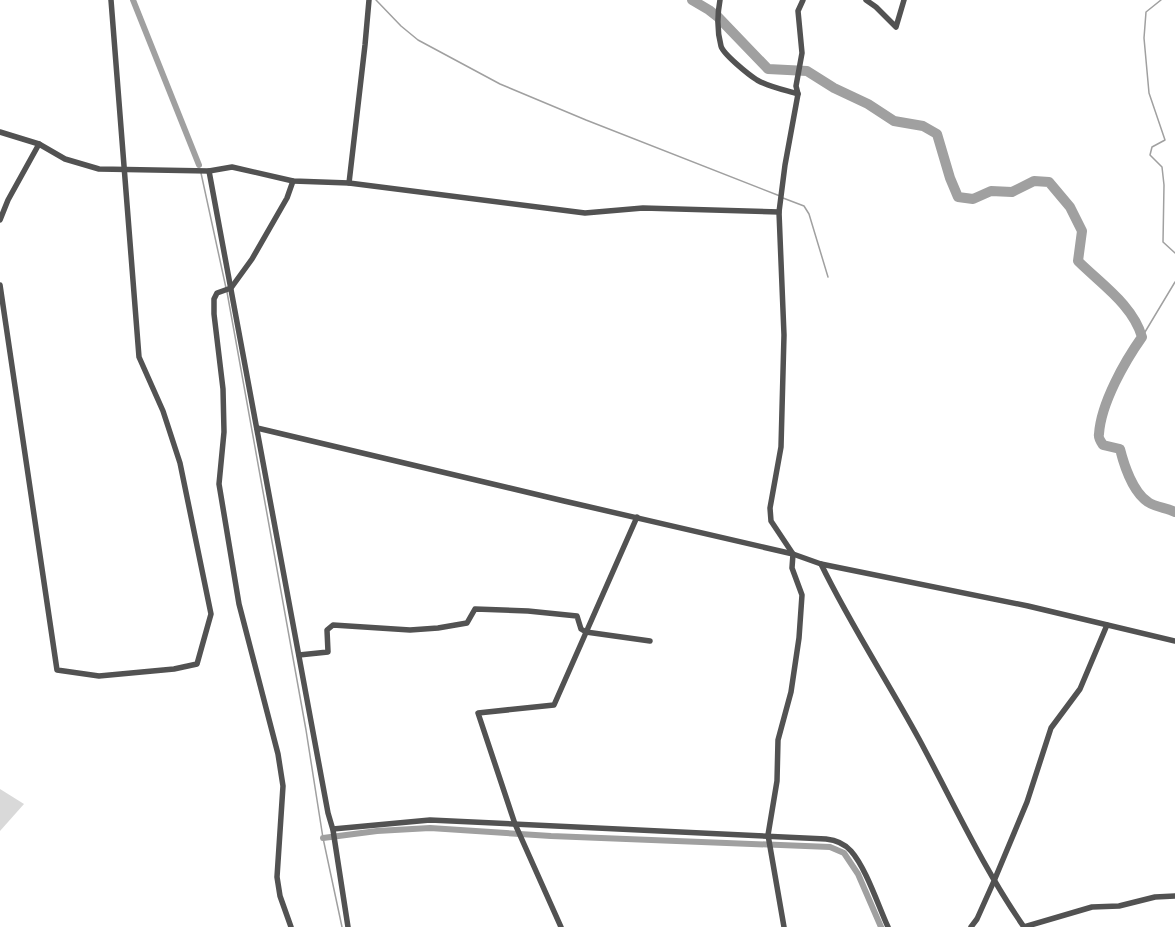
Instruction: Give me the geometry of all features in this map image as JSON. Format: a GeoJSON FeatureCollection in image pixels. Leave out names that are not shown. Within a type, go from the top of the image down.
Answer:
{"type":"FeatureCollection","features":[{"type":"Feature","properties":{"kind":"street"},"geometry":{"type":"LineString","coordinates":[[0,285],[57,670],[99,676],[174,669],[197,664],[211,614],[180,463],[163,411],[139,357],[111,0]]}},
{"type":"Feature","properties":{"kind":"street"},"geometry":{"type":"LineString","coordinates":[[349,184],[369,0]]}},
{"type":"Feature","properties":{"kind":"street"},"geometry":{"type":"LineString","coordinates":[[720,0],[717,31],[721,38],[721,47],[725,52],[757,80],[798,94]]}},
{"type":"Feature","properties":{"kind":"street"},"geometry":{"type":"LineString","coordinates":[[784,927],[768,835],[777,781],[778,740],[791,692],[799,638],[802,595],[792,568],[793,554],[771,521],[770,508],[780,447],[784,343],[779,212],[785,165],[798,94],[796,86],[802,53],[798,11],[803,0]]}},
{"type":"Feature","properties":{"kind":"street"},"geometry":{"type":"LineString","coordinates":[[866,0],[876,7],[896,28],[904,0]]}},
{"type":"Feature","properties":{"kind":"street"},"geometry":{"type":"LineString","coordinates":[[0,132],[40,144],[65,159],[99,169],[203,171],[232,168],[293,181],[349,184],[585,213],[643,208],[779,212]]}},
{"type":"Feature","properties":{"kind":"street"},"geometry":{"type":"LineString","coordinates":[[0,220],[8,200],[40,144]]}},
{"type":"Feature","properties":{"kind":"street"},"geometry":{"type":"LineString","coordinates":[[203,171],[257,428],[298,656],[328,813],[333,830],[348,927]]}},
{"type":"Feature","properties":{"kind":"street"},"geometry":{"type":"LineString","coordinates":[[291,927],[280,896],[277,877],[283,792],[278,754],[239,604],[219,484],[224,432],[223,389],[214,306],[217,293],[228,289],[252,259],[287,198],[293,181]]}},
{"type":"Feature","properties":{"kind":"street"},"geometry":{"type":"LineString","coordinates":[[257,428],[793,554],[821,564],[1028,606],[1175,641]]}},
{"type":"Feature","properties":{"kind":"street"},"geometry":{"type":"LineString","coordinates":[[561,927],[516,824],[478,713],[554,706],[637,518]]}},
{"type":"Feature","properties":{"kind":"street"},"geometry":{"type":"LineString","coordinates":[[821,564],[839,601],[912,727],[994,881],[1024,927],[1092,907],[1119,906],[1155,897],[1175,896]]}},
{"type":"Feature","properties":{"kind":"street"},"geometry":{"type":"LineString","coordinates":[[298,656],[328,652],[327,630],[333,625],[410,630],[438,628],[467,623],[474,609],[528,611],[577,616],[581,629],[586,632],[650,641]]}},
{"type":"Feature","properties":{"kind":"street"},"geometry":{"type":"LineString","coordinates":[[971,927],[977,919],[1027,802],[1051,728],[1080,689],[1107,625]]}},
{"type":"Feature","properties":{"kind":"street"},"geometry":{"type":"LineString","coordinates":[[333,830],[430,820],[826,838],[844,845],[851,851],[861,867],[888,927]]}},
{"type":"Feature","properties":{"kind":"shaded area"},"geometry":{"type":"Polygon","coordinates":[[[0,789],[24,804],[0,831],[0,789]]]}},
{"type":"Feature","properties":{"kind":"waterway"},"geometry":{"type":"LineString","coordinates":[[133,0],[199,165]]}},
{"type":"Feature","properties":{"kind":"waterway"},"geometry":{"type":"LineString","coordinates":[[376,0],[401,26],[418,40],[500,84],[586,120],[780,196]]}},
{"type":"Feature","properties":{"kind":"waterway"},"geometry":{"type":"LineString","coordinates":[[692,0],[718,17],[768,69],[807,71],[834,88],[868,104],[894,121],[923,126],[937,134],[950,178],[958,197],[973,199],[991,191],[1012,192],[1034,181],[1049,182],[1070,207],[1082,231],[1078,261],[1124,305],[1138,325],[1142,337],[1121,370],[1109,396],[1104,409],[1099,438],[1103,445],[1120,449],[1130,478],[1143,498],[1151,504],[1175,512]]}},
{"type":"Feature","properties":{"kind":"waterway"},"geometry":{"type":"LineString","coordinates":[[1161,0],[1146,12],[1144,38],[1149,93],[1165,140],[1152,147],[1150,155],[1162,167],[1164,185],[1163,242],[1175,253]]}},
{"type":"Feature","properties":{"kind":"waterway"},"geometry":{"type":"LineString","coordinates":[[201,173],[226,288]]}},
{"type":"Feature","properties":{"kind":"waterway"},"geometry":{"type":"LineString","coordinates":[[783,198],[804,206],[809,214],[828,277]]}},
{"type":"Feature","properties":{"kind":"waterway"},"geometry":{"type":"LineString","coordinates":[[1142,337],[1175,282]]}},
{"type":"Feature","properties":{"kind":"waterway"},"geometry":{"type":"LineString","coordinates":[[227,292],[306,730],[323,838],[342,927]]}},
{"type":"Feature","properties":{"kind":"waterway"},"geometry":{"type":"LineString","coordinates":[[323,838],[377,831],[430,828],[551,836],[830,847],[844,853],[858,874],[881,927]]}}]}
